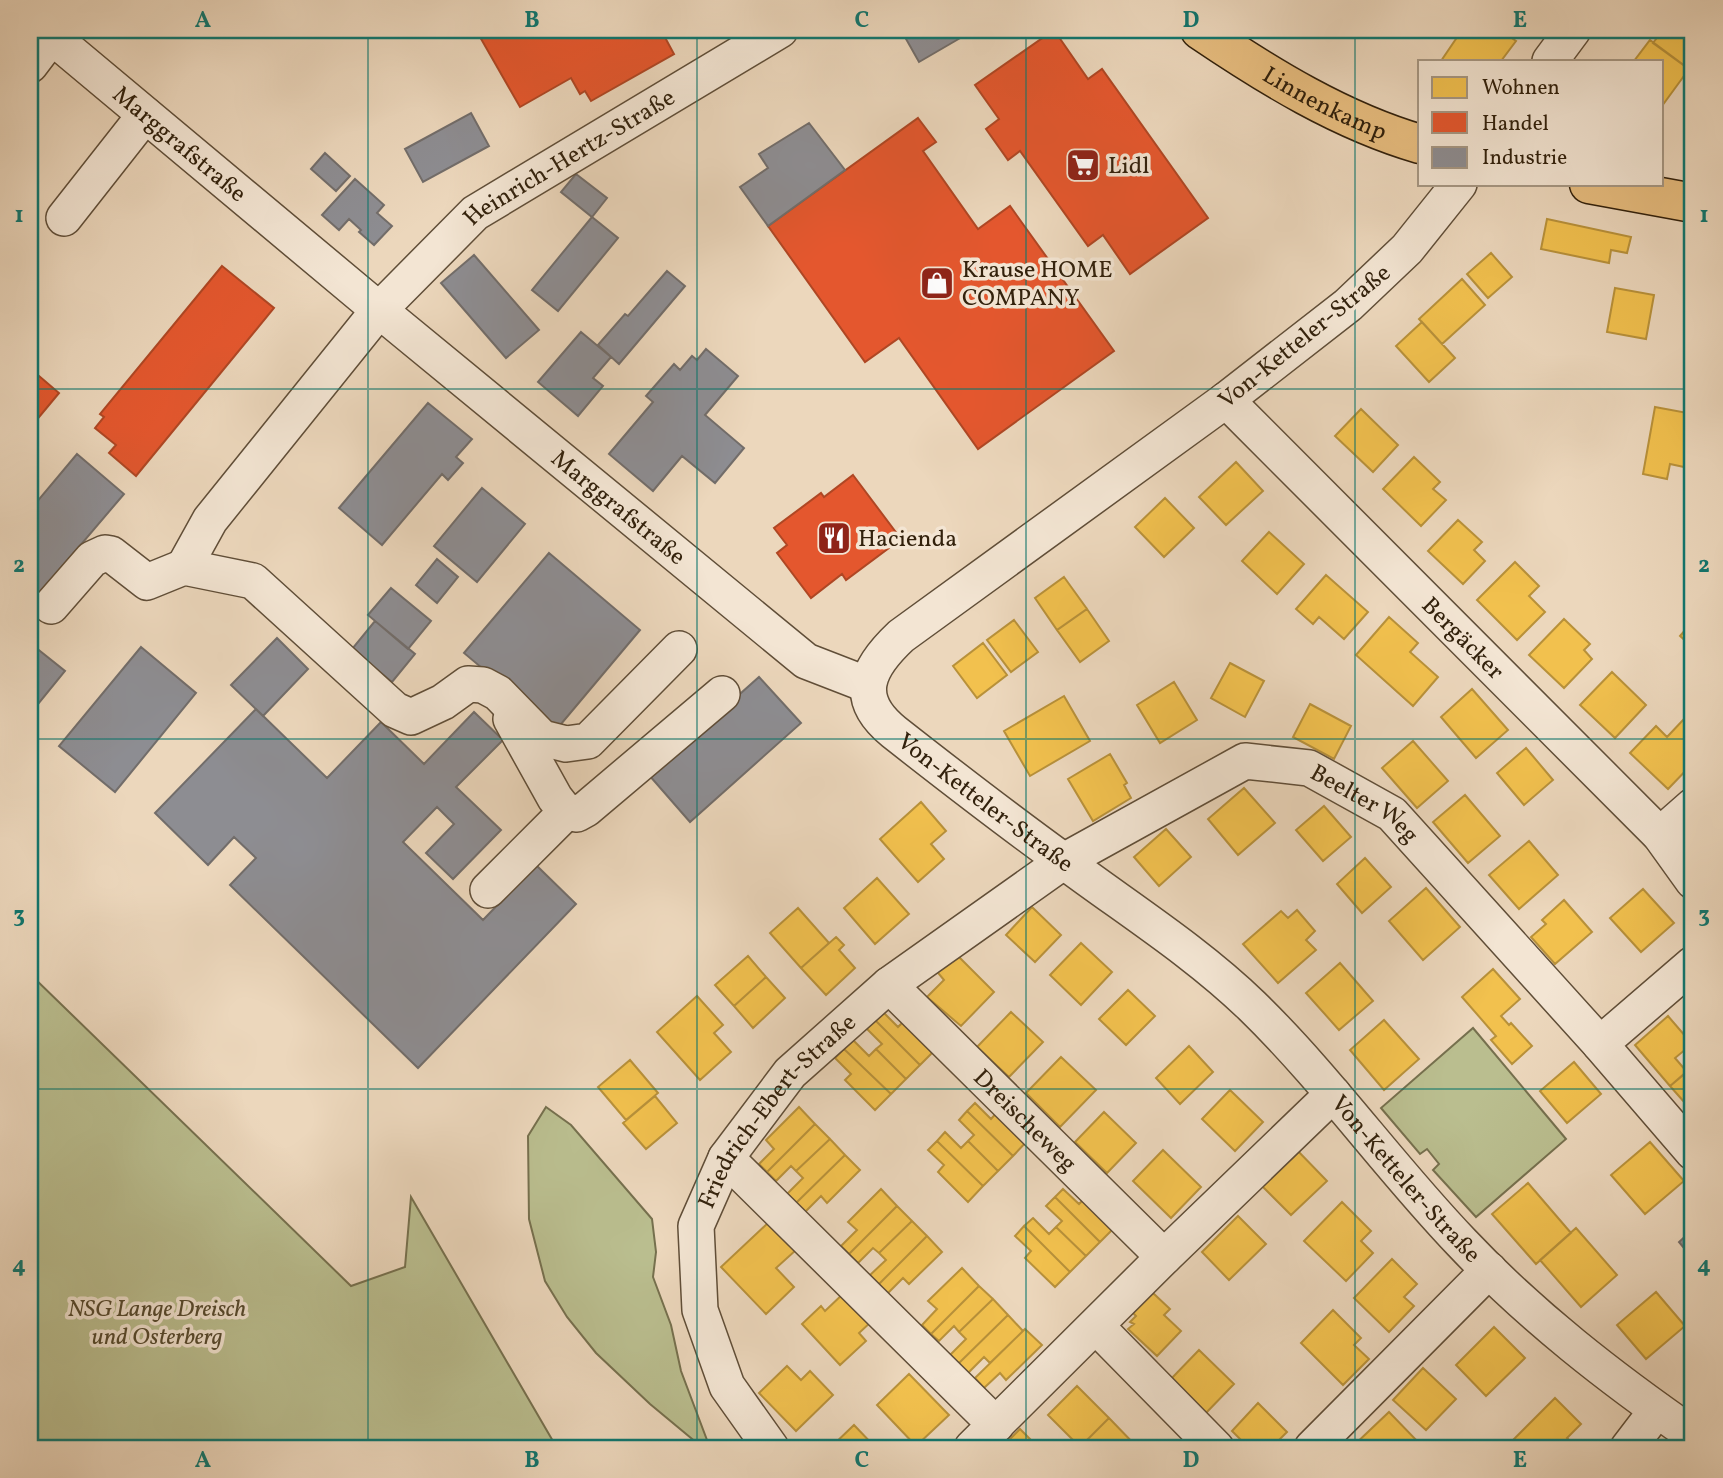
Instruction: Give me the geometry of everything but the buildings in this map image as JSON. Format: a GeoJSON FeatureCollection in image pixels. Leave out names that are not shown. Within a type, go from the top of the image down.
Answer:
{"type":"FeatureCollection","features":[{"type":"Feature","properties":{"kind":"main road","name":"Linnenkamp"},"geometry":{"type":"LineString","coordinates":[[1200,30],[1257,68],[1314,100],[1418,143]]}},
{"type":"Feature","properties":{"kind":"main road"},"geometry":{"type":"LineString","coordinates":[[1600,186],[1693,203]]}},
{"type":"Feature","properties":{"kind":"street","name":"Heinrich-Hertz-Straße"},"geometry":{"type":"LineString","coordinates":[[379,310],[475,213],[780,30]]}},
{"type":"Feature","properties":{"kind":"street"},"geometry":{"type":"LineString","coordinates":[[1551,60],[1573,30]]}},
{"type":"Feature","properties":{"kind":"street","name":"Marggrafstraße"},"geometry":{"type":"LineString","coordinates":[[54,32],[145,115],[806,661],[868,685]]}},
{"type":"Feature","properties":{"kind":"street"},"geometry":{"type":"LineString","coordinates":[[30,65],[54,32]]}},
{"type":"Feature","properties":{"kind":"street"},"geometry":{"type":"LineString","coordinates":[[64,218],[145,115]]}},
{"type":"Feature","properties":{"kind":"street","name":"Von-Ketteler-Straße"},"geometry":{"type":"LineString","coordinates":[[1457,186],[1407,249],[1348,305],[1226,400],[912,626],[881,656],[868,685],[872,706],[885,724],[1064,861],[1162,931],[1236,991],[1291,1046],[1442,1222],[1489,1270],[1582,1354],[1693,1435]]}},
{"type":"Feature","properties":{"kind":"street"},"geometry":{"type":"LineString","coordinates":[[184,567],[210,520],[379,310]]}},
{"type":"Feature","properties":{"kind":"street","name":"Bergäcker"},"geometry":{"type":"LineString","coordinates":[[1226,400],[1660,835],[1693,881]]}},
{"type":"Feature","properties":{"kind":"street"},"geometry":{"type":"LineString","coordinates":[[51,606],[82,570],[100,554],[111,554],[147,582],[184,567],[253,582],[395,710],[411,717],[443,702],[468,684],[483,685],[498,693],[542,737],[566,744],[588,741],[679,649]]}},
{"type":"Feature","properties":{"kind":"street"},"geometry":{"type":"LineString","coordinates":[[498,693],[539,773],[566,811],[576,814],[586,809],[722,694]]}},
{"type":"Feature","properties":{"kind":"street","name":"Beelter Weg"},"geometry":{"type":"LineString","coordinates":[[1064,861],[1245,761],[1308,768],[1392,814],[1600,1044],[1693,1152]]}},
{"type":"Feature","properties":{"kind":"street"},"geometry":{"type":"LineString","coordinates":[[1660,835],[1693,806]]}},
{"type":"Feature","properties":{"kind":"street"},"geometry":{"type":"LineString","coordinates":[[488,890],[566,811]]}},
{"type":"Feature","properties":{"kind":"street","name":"Friedrich-Ebert-Straße"},"geometry":{"type":"LineString","coordinates":[[771,1448],[727,1386],[700,1310],[696,1226],[726,1158],[790,1073],[888,985],[1064,861]]}},
{"type":"Feature","properties":{"kind":"street"},"geometry":{"type":"LineString","coordinates":[[1600,1044],[1693,964]]}},
{"type":"Feature","properties":{"kind":"street","name":"Dreischeweg"},"geometry":{"type":"LineString","coordinates":[[888,985],[1164,1258]]}},
{"type":"Feature","properties":{"kind":"street"},"geometry":{"type":"LineString","coordinates":[[726,1158],[984,1436],[1333,1094]]}},
{"type":"Feature","properties":{"kind":"street"},"geometry":{"type":"LineString","coordinates":[[1312,1448],[1489,1270]]}},
{"type":"Feature","properties":{"kind":"street"},"geometry":{"type":"LineString","coordinates":[[1096,1326],[1216,1448]]}},
{"type":"Feature","properties":{"kind":"street"},"geometry":{"type":"LineString","coordinates":[[1628,1448],[1657,1410]]}},
{"type":"Feature","properties":{"kind":"green space","name":"NSG Lange Dreisch und Osterberg"},"geometry":{"type":"Polygon","coordinates":[[[30,974],[351,1286],[405,1267],[411,1197],[557,1448],[30,1448],[30,974]]]}},
{"type":"Feature","properties":{"kind":"green space"},"geometry":{"type":"Polygon","coordinates":[[[1473,1028],[1566,1139],[1476,1217],[1433,1170],[1439,1164],[1427,1149],[1420,1154],[1381,1108],[1473,1028]]]}},
{"type":"Feature","properties":{"kind":"green space"},"geometry":{"type":"Polygon","coordinates":[[[546,1107],[571,1125],[652,1219],[656,1252],[653,1277],[671,1325],[681,1371],[710,1448],[703,1448],[650,1404],[596,1353],[567,1317],[545,1281],[529,1219],[528,1136],[546,1107]]]}},
{"type":"Feature","properties":{"kind":"place","name":"Lidl"},"geometry":{"type":"Point","coordinates":[1083,165]}},
{"type":"Feature","properties":{"kind":"place","name":"Krause HOME COMPANY"},"geometry":{"type":"Point","coordinates":[937,283]}},
{"type":"Feature","properties":{"kind":"place","name":"Hacienda"},"geometry":{"type":"Point","coordinates":[834,538]}}]}
